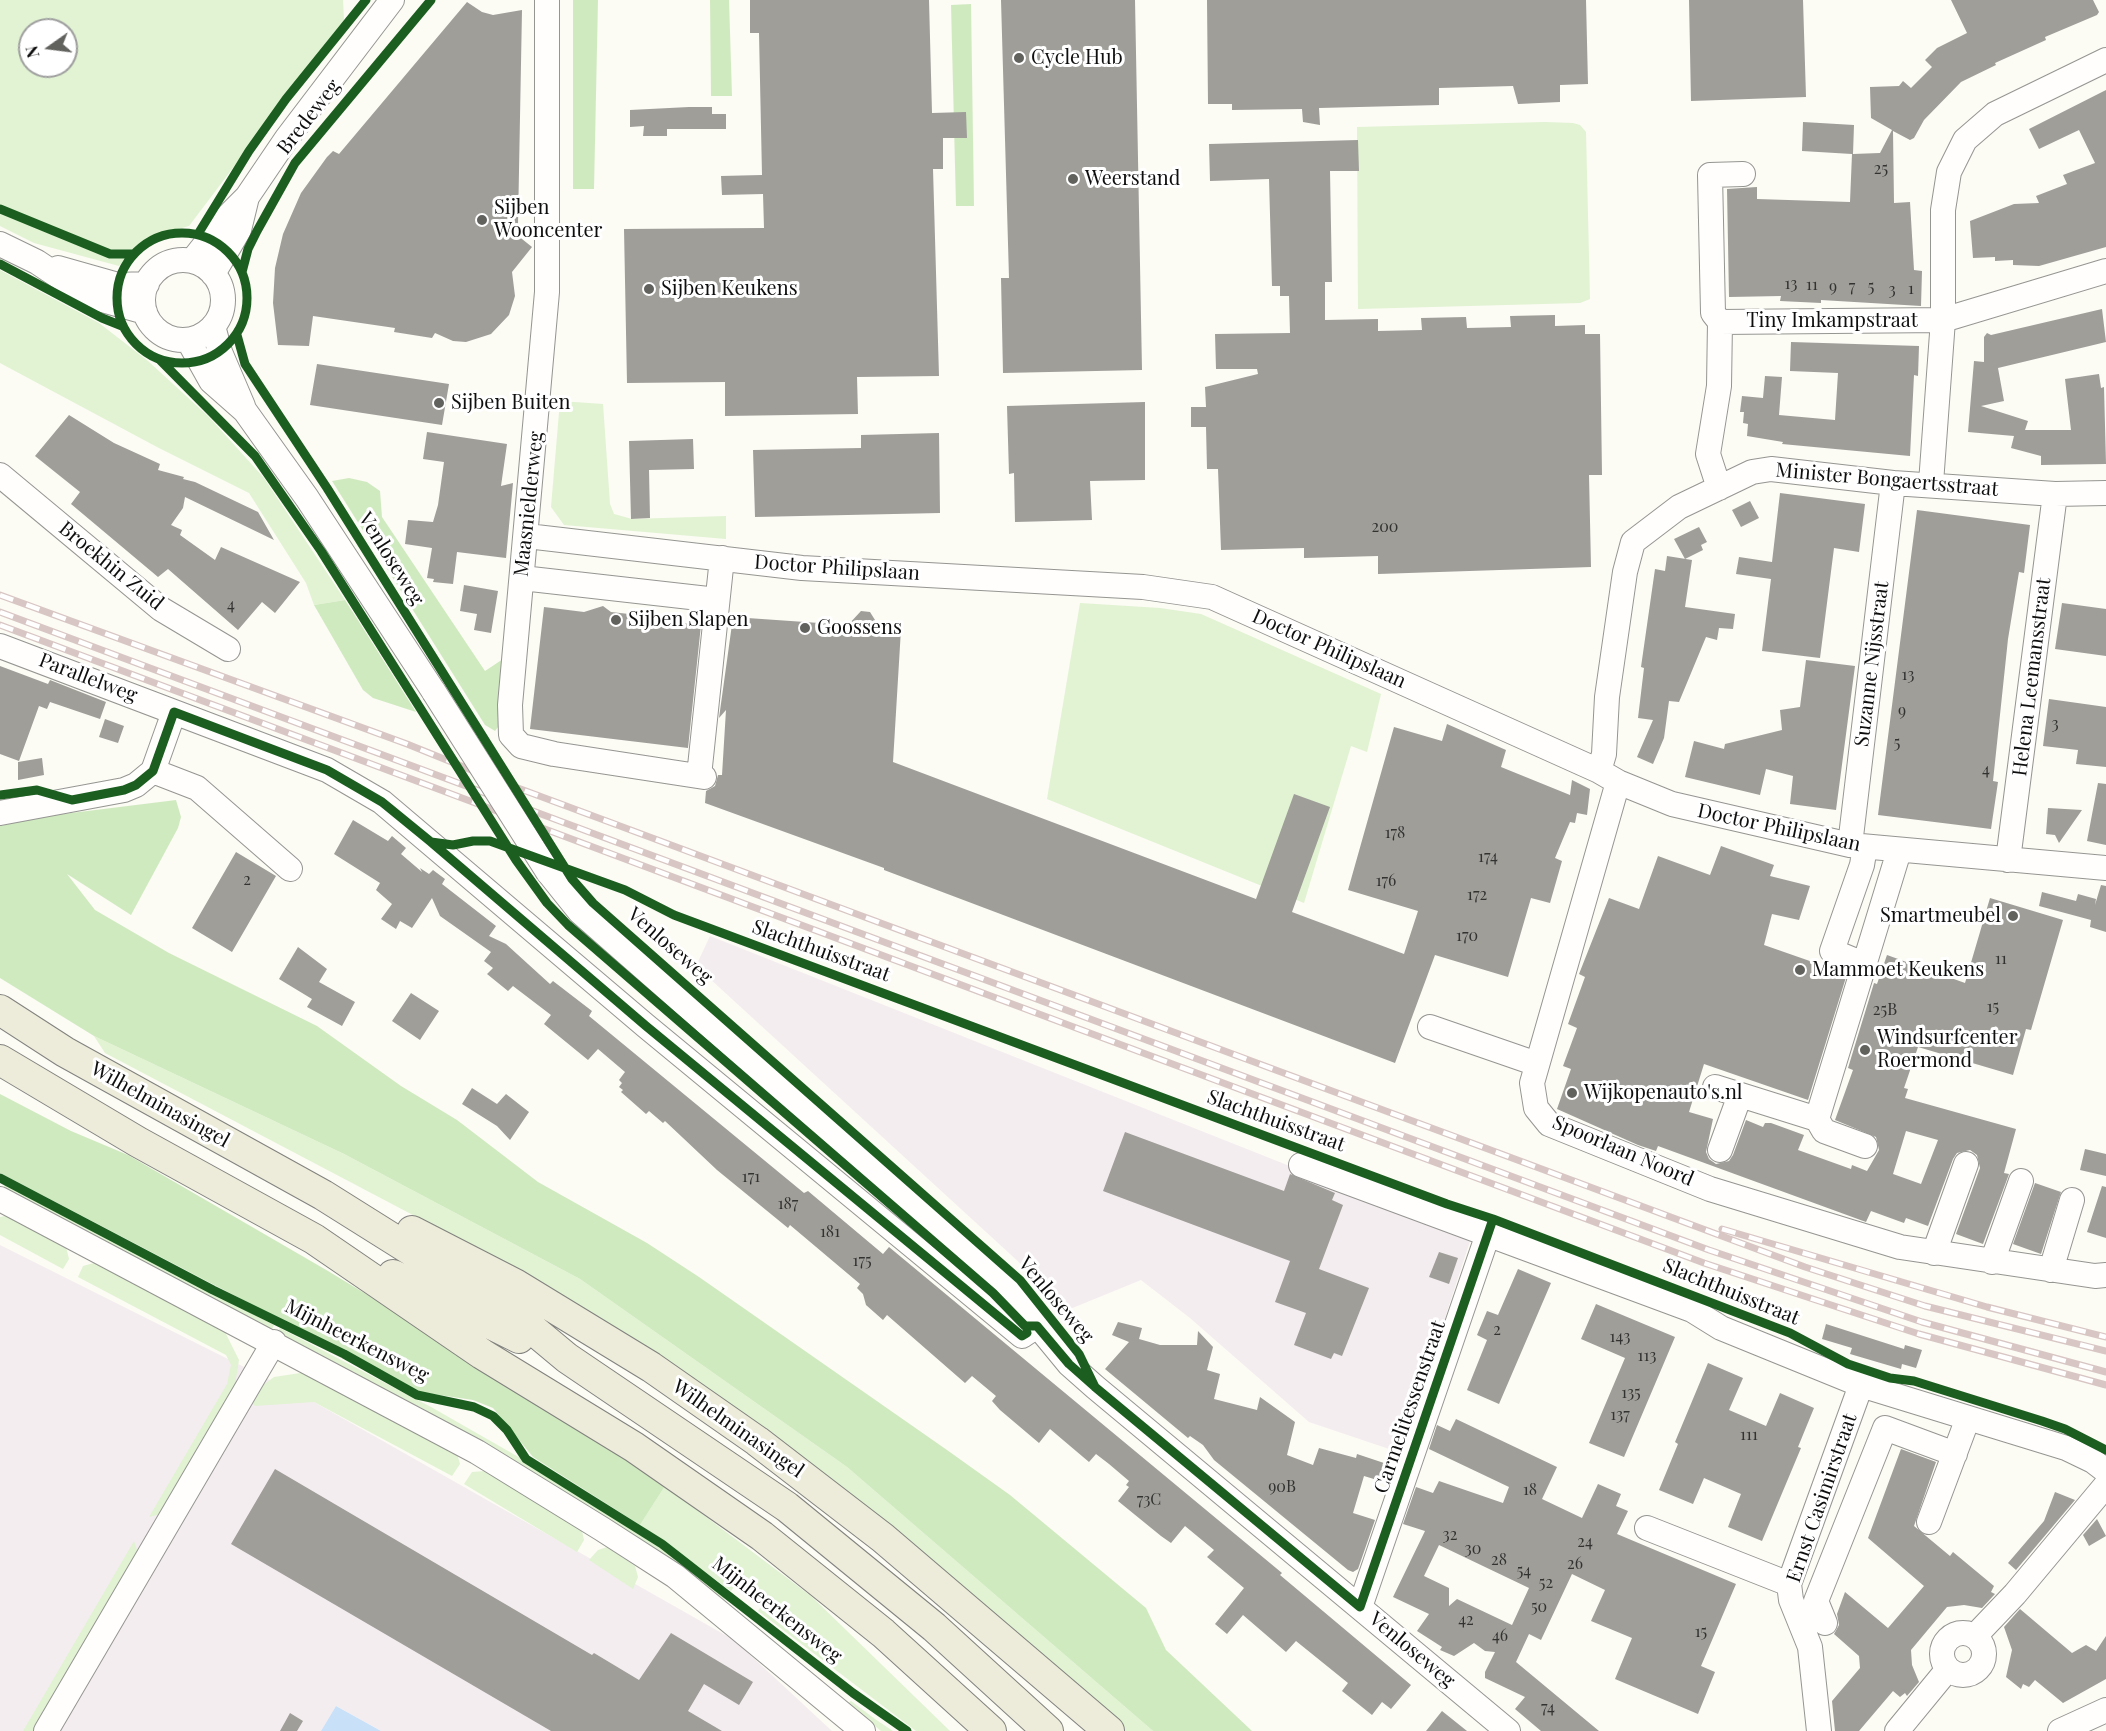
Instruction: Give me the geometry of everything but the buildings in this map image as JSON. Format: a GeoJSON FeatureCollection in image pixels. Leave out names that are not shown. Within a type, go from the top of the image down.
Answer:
{"type":"FeatureCollection","features":[{"type":"Feature","properties":{"kind":"main road","name":"Wilhelminasingel"},"geometry":{"type":"LineString","coordinates":[[0,1010],[65,1052],[323,1195],[519,1318],[567,1358],[787,1507],[934,1627],[1048,1731]]}},
{"type":"Feature","properties":{"kind":"main road","name":"Wilhelminasingel"},"geometry":{"type":"LineString","coordinates":[[0,1060],[128,1136],[314,1239],[429,1291],[512,1335],[567,1358]]}},
{"type":"Feature","properties":{"kind":"main road","name":"Wilhelminasingel"},"geometry":{"type":"LineString","coordinates":[[323,1195],[376,1212],[515,1284],[695,1397],[816,1485],[883,1538],[1109,1731]]}},
{"type":"Feature","properties":{"kind":"main road","name":"Wilhelminasingel"},"geometry":{"type":"LineString","coordinates":[[314,1239],[482,1354],[634,1447],[762,1536],[883,1633],[991,1731]]}},
{"type":"Feature","properties":{"kind":"street","name":"Bredeweg"},"geometry":{"type":"LineString","coordinates":[[192,261],[226,218],[248,197],[287,138],[392,0]]}},
{"type":"Feature","properties":{"kind":"street","name":"Maasnielderweg"},"geometry":{"type":"LineString","coordinates":[[547,0],[547,292],[527,536],[510,705],[511,735],[522,746],[554,754],[702,777],[717,600]]}},
{"type":"Feature","properties":{"kind":"street"},"geometry":{"type":"LineString","coordinates":[[1931,483],[1943,320],[1943,210],[1949,172],[1965,140],[1995,114],[2106,60]]}},
{"type":"Feature","properties":{"kind":"street"},"geometry":{"type":"LineString","coordinates":[[1719,488],[1707,454],[1719,386],[1720,321],[1713,313],[1710,175],[1743,174]]}},
{"type":"Feature","properties":{"kind":"street","name":"Bredeweg"},"geometry":{"type":"LineString","coordinates":[[213,274],[238,230],[248,197]]}},
{"type":"Feature","properties":{"kind":"street"},"geometry":{"type":"LineString","coordinates":[[0,244],[37,262],[88,296],[145,312]]}},
{"type":"Feature","properties":{"kind":"street"},"geometry":{"type":"LineString","coordinates":[[192,261],[213,274],[221,288],[223,303],[220,315],[213,327],[201,336],[188,340],[173,339],[159,332],[145,312],[143,297],[147,284],[155,272],[166,264],[192,261]]}},
{"type":"Feature","properties":{"kind":"street"},"geometry":{"type":"LineString","coordinates":[[37,262],[118,285],[147,284]]}},
{"type":"Feature","properties":{"kind":"street","name":"Tiny Imkampstraat"},"geometry":{"type":"LineString","coordinates":[[1720,321],[1943,320],[2106,271]]}},
{"type":"Feature","properties":{"kind":"street","name":"Venloseweg"},"geometry":{"type":"LineString","coordinates":[[213,327],[220,352],[245,411],[307,498],[548,872],[580,912],[1004,1285],[1069,1364],[1095,1387],[1508,1731]]}},
{"type":"Feature","properties":{"kind":"street","name":"Venloseweg"},"geometry":{"type":"LineString","coordinates":[[188,340],[211,381],[245,411]]}},
{"type":"Feature","properties":{"kind":"street","name":"Minister Bongaertsstraat"},"geometry":{"type":"LineString","coordinates":[[1608,777],[1604,754],[1607,697],[1624,572],[1633,542],[1679,507],[1752,472],[1771,469],[1893,483],[1931,483],[2055,494],[2106,493]]}},
{"type":"Feature","properties":{"kind":"street","name":"Broekhin Zuid"},"geometry":{"type":"LineString","coordinates":[[0,475],[160,609],[228,649]]}},
{"type":"Feature","properties":{"kind":"street","name":"Suzanne Nijsstraat"},"geometry":{"type":"LineString","coordinates":[[1866,965],[1832,951],[1857,846],[1893,483]]}},
{"type":"Feature","properties":{"kind":"street","name":"Helena Leemansstraat"},"geometry":{"type":"LineString","coordinates":[[2008,860],[2055,494]]}},
{"type":"Feature","properties":{"kind":"street","name":"Doctor Philipslaan"},"geometry":{"type":"LineString","coordinates":[[527,536],[802,568],[1143,586],[1212,597],[1672,804],[1857,846],[2106,868]]}},
{"type":"Feature","properties":{"kind":"street"},"geometry":{"type":"LineString","coordinates":[[522,578],[717,600],[722,558]]}},
{"type":"Feature","properties":{"kind":"street","name":"Parallelweg"},"geometry":{"type":"LineString","coordinates":[[0,646],[174,712]]}},
{"type":"Feature","properties":{"kind":"street"},"geometry":{"type":"LineString","coordinates":[[0,813],[124,790],[136,785],[153,771],[174,712]]}},
{"type":"Feature","properties":{"kind":"street","name":"Venloseweg"},"geometry":{"type":"LineString","coordinates":[[174,712],[327,770],[382,802],[646,1026],[1022,1336],[1037,1326]]}},
{"type":"Feature","properties":{"kind":"street"},"geometry":{"type":"LineString","coordinates":[[153,771],[197,788],[290,869]]}},
{"type":"Feature","properties":{"kind":"street","name":"Spoorlaan Noord"},"geometry":{"type":"LineString","coordinates":[[1608,777],[1534,1074],[1536,1108],[1549,1124],[1710,1189],[1900,1247],[1992,1262],[2095,1276],[2106,1275]]}},
{"type":"Feature","properties":{"kind":"street"},"geometry":{"type":"LineString","coordinates":[[1816,1119],[1866,965],[1899,851]]}},
{"type":"Feature","properties":{"kind":"street"},"geometry":{"type":"LineString","coordinates":[[1430,1027],[1534,1074]]}},
{"type":"Feature","properties":{"kind":"street"},"geometry":{"type":"LineString","coordinates":[[1715,1087],[1816,1119],[1824,1131],[1865,1146]]}},
{"type":"Feature","properties":{"kind":"street"},"geometry":{"type":"LineString","coordinates":[[1720,1150],[1740,1095]]}},
{"type":"Feature","properties":{"kind":"street"},"geometry":{"type":"LineString","coordinates":[[1934,1253],[1965,1164]]}},
{"type":"Feature","properties":{"kind":"street","name":"Slachthuisstraat"},"geometry":{"type":"LineString","coordinates":[[1301,1165],[1692,1310],[1721,1328],[1861,1385],[2066,1448],[2093,1461],[2106,1471]]}},
{"type":"Feature","properties":{"kind":"street"},"geometry":{"type":"LineString","coordinates":[[1992,1262],[2021,1180]]}},
{"type":"Feature","properties":{"kind":"street","name":"Mijnheerkensweg"},"geometry":{"type":"LineString","coordinates":[[0,1200],[273,1342],[477,1452],[675,1576],[863,1731]]}},
{"type":"Feature","properties":{"kind":"street"},"geometry":{"type":"LineString","coordinates":[[2051,1270],[2072,1200]]}},
{"type":"Feature","properties":{"kind":"street","name":"Carmelitessenstraat"},"geometry":{"type":"LineString","coordinates":[[1360,1606],[1488,1234]]}},
{"type":"Feature","properties":{"kind":"street"},"geometry":{"type":"LineString","coordinates":[[46,1731],[273,1342]]}},
{"type":"Feature","properties":{"kind":"street","name":"Ernst Casimirstraat"},"geometry":{"type":"LineString","coordinates":[[1819,1731],[1810,1647],[1791,1600],[1789,1584],[1861,1385]]}},
{"type":"Feature","properties":{"kind":"street"},"geometry":{"type":"LineString","coordinates":[[1929,1522],[1968,1418]]}},
{"type":"Feature","properties":{"kind":"street"},"geometry":{"type":"LineString","coordinates":[[1825,1623],[1816,1601],[1885,1428],[1955,1454]]}},
{"type":"Feature","properties":{"kind":"street"},"geometry":{"type":"LineString","coordinates":[[1898,1731],[1948,1669],[1942,1656],[1942,1649],[1950,1637],[1963,1632],[1975,1636],[2015,1594],[2106,1485]]}},
{"type":"Feature","properties":{"kind":"street"},"geometry":{"type":"LineString","coordinates":[[1647,1528],[1789,1584]]}},
{"type":"Feature","properties":{"kind":"street"},"geometry":{"type":"LineString","coordinates":[[1807,1536],[1837,1547]]}},
{"type":"Feature","properties":{"kind":"street"},"geometry":{"type":"LineString","coordinates":[[2060,1731],[2106,1710]]}},
{"type":"Feature","properties":{"kind":"shaded area"},"geometry":{"type":"Polygon","coordinates":[[[710,936],[1471,1238],[1401,1453],[1309,1422],[1190,1318],[1141,1280],[1070,1309],[696,966],[710,936]]]}},
{"type":"Feature","properties":{"kind":"shaded area"},"geometry":{"type":"Polygon","coordinates":[[[0,1245],[314,1402],[734,1640],[832,1731],[381,1731],[336,1706],[321,1731],[0,1731],[0,1245]]]}},
{"type":"Feature","properties":{"kind":"green space"},"geometry":{"type":"Polygon","coordinates":[[[0,0],[343,0],[344,21],[189,226],[149,237],[137,245],[119,266],[34,243],[0,226],[0,0]]]}},
{"type":"Feature","properties":{"kind":"green space"},"geometry":{"type":"Polygon","coordinates":[[[573,0],[598,0],[594,189],[573,189],[573,0]]]}},
{"type":"Feature","properties":{"kind":"green space"},"geometry":{"type":"Polygon","coordinates":[[[710,0],[729,0],[732,96],[711,96],[710,0]]]}},
{"type":"Feature","properties":{"kind":"green space"},"geometry":{"type":"Polygon","coordinates":[[[971,4],[974,206],[956,206],[951,5],[971,4]]]}},
{"type":"Feature","properties":{"kind":"green space"},"geometry":{"type":"Polygon","coordinates":[[[1573,123],[1580,125],[1586,132],[1590,299],[1580,303],[1358,309],[1357,127],[1573,123]]]}},
{"type":"Feature","properties":{"kind":"green space"},"geometry":{"type":"Polygon","coordinates":[[[0,270],[99,323],[148,361],[209,417],[264,478],[345,600],[314,605],[306,583],[249,493],[157,447],[0,363],[0,270]]]}},
{"type":"Feature","properties":{"kind":"green space"},"geometry":{"type":"Polygon","coordinates":[[[560,401],[603,404],[610,504],[614,514],[632,519],[726,516],[726,539],[564,525],[551,507],[560,401]]]}},
{"type":"Feature","properties":{"kind":"green space"},"geometry":{"type":"Polygon","coordinates":[[[349,478],[367,482],[380,491],[382,517],[485,671],[506,657],[501,723],[495,731],[485,725],[332,481],[349,478]]]}},
{"type":"Feature","properties":{"kind":"green space"},"geometry":{"type":"Polygon","coordinates":[[[345,600],[416,712],[373,698],[363,690],[314,605],[345,600]]]}},
{"type":"Feature","properties":{"kind":"green space"},"geometry":{"type":"Polygon","coordinates":[[[1080,603],[1160,608],[1201,614],[1381,694],[1367,752],[1351,746],[1304,903],[1047,799],[1080,603]]]}},
{"type":"Feature","properties":{"kind":"green space"},"geometry":{"type":"Polygon","coordinates":[[[176,800],[181,817],[178,828],[131,915],[67,874],[95,910],[169,953],[317,1026],[401,1086],[457,1120],[538,1182],[647,1243],[699,1277],[947,1450],[1010,1495],[1146,1608],[1166,1650],[1252,1731],[1153,1731],[847,1467],[580,1279],[344,1154],[94,1036],[0,978],[0,826],[47,816],[176,800]]]}},
{"type":"Feature","properties":{"kind":"green space"},"geometry":{"type":"Polygon","coordinates":[[[94,1036],[344,1154],[580,1279],[847,1467],[1153,1731],[1125,1731],[799,1461],[430,1224],[105,1053],[94,1036]]]}},
{"type":"Feature","properties":{"kind":"green space"},"geometry":{"type":"Polygon","coordinates":[[[0,1094],[71,1131],[128,1155],[328,1271],[508,1380],[665,1486],[640,1525],[533,1457],[493,1408],[473,1400],[419,1392],[0,1173],[0,1094]]]}},
{"type":"Feature","properties":{"kind":"green space"},"geometry":{"type":"Polygon","coordinates":[[[5,1184],[274,1325],[271,1331],[2,1190],[5,1184]]]}},
{"type":"Feature","properties":{"kind":"green space"},"geometry":{"type":"Polygon","coordinates":[[[5,1216],[66,1247],[69,1259],[63,1269],[0,1235],[0,1217],[5,1216]]]}},
{"type":"Feature","properties":{"kind":"green space"},"geometry":{"type":"Polygon","coordinates":[[[94,1263],[224,1330],[239,1360],[235,1385],[161,1514],[149,1517],[227,1384],[231,1365],[226,1355],[78,1277],[83,1266],[94,1263]]]}},
{"type":"Feature","properties":{"kind":"green space"},"geometry":{"type":"Polygon","coordinates":[[[280,1328],[431,1407],[536,1467],[641,1534],[714,1586],[725,1599],[722,1603],[564,1493],[425,1410],[277,1333],[280,1328]]]}},
{"type":"Feature","properties":{"kind":"green space"},"geometry":{"type":"Polygon","coordinates":[[[307,1372],[456,1450],[460,1464],[452,1476],[314,1402],[255,1406],[251,1402],[258,1389],[274,1377],[307,1372]]]}},
{"type":"Feature","properties":{"kind":"green space"},"geometry":{"type":"Polygon","coordinates":[[[485,1471],[582,1531],[584,1540],[577,1552],[464,1484],[472,1472],[485,1471]]]}},
{"type":"Feature","properties":{"kind":"green space"},"geometry":{"type":"Polygon","coordinates":[[[665,1486],[811,1596],[950,1731],[916,1731],[758,1611],[766,1599],[740,1578],[731,1591],[640,1525],[665,1486]]]}},
{"type":"Feature","properties":{"kind":"green space"},"geometry":{"type":"Polygon","coordinates":[[[134,1541],[138,1553],[34,1731],[23,1731],[134,1541]]]}},
{"type":"Feature","properties":{"kind":"green space"},"geometry":{"type":"Polygon","coordinates":[[[607,1547],[635,1566],[638,1577],[633,1589],[589,1560],[598,1550],[607,1547]]]}},
{"type":"Feature","properties":{"kind":"green space"},"geometry":{"type":"Polygon","coordinates":[[[851,1701],[893,1731],[881,1731],[848,1703],[851,1701]]]}},
{"type":"Feature","properties":{"kind":"water"},"geometry":{"type":"Polygon","coordinates":[[[336,1706],[381,1731],[321,1731],[336,1706]]]}},
{"type":"Feature","properties":{"kind":"railway"},"geometry":{"type":"LineString","coordinates":[[0,595],[407,744],[491,778],[1805,1267],[1925,1306],[2106,1351]]}},
{"type":"Feature","properties":{"kind":"railway"},"geometry":{"type":"LineString","coordinates":[[0,612],[1709,1250],[1922,1322],[2106,1372]]}},
{"type":"Feature","properties":{"kind":"railway"},"geometry":{"type":"LineString","coordinates":[[0,625],[1704,1263],[1919,1334],[2106,1385]]}},
{"type":"Feature","properties":{"kind":"railway"},"geometry":{"type":"LineString","coordinates":[[1722,1229],[1987,1307],[2106,1337]]}},
{"type":"Feature","properties":{"kind":"cycle path"},"geometry":{"type":"LineString","coordinates":[[198,234],[249,151],[286,99],[366,0]]}},
{"type":"Feature","properties":{"kind":"cycle path"},"geometry":{"type":"LineString","coordinates":[[242,272],[248,249],[295,163],[431,0]]}},
{"type":"Feature","properties":{"kind":"cycle path"},"geometry":{"type":"LineString","coordinates":[[0,209],[110,254],[133,254]]}},
{"type":"Feature","properties":{"kind":"cycle path"},"geometry":{"type":"LineString","coordinates":[[182,233],[207,237],[228,252],[243,273],[247,298],[243,323],[228,344],[207,359],[182,363],[157,359],[136,344],[121,323],[117,298],[121,273],[136,252],[157,237],[182,233]]}},
{"type":"Feature","properties":{"kind":"cycle path"},"geometry":{"type":"LineString","coordinates":[[0,264],[102,318],[122,326]]}},
{"type":"Feature","properties":{"kind":"cycle path"},"geometry":{"type":"LineString","coordinates":[[237,335],[245,364],[327,488],[572,879],[593,903],[1020,1280],[1079,1354],[1095,1387]]}},
{"type":"Feature","properties":{"kind":"cycle path"},"geometry":{"type":"LineString","coordinates":[[160,360],[255,456],[321,551],[516,860],[547,903],[568,925],[993,1293],[1025,1326],[1037,1326]]}},
{"type":"Feature","properties":{"kind":"cycle path"},"geometry":{"type":"LineString","coordinates":[[0,795],[37,790],[72,800],[124,790],[136,785],[153,771],[174,712],[327,770],[382,802],[646,1026],[1022,1336],[1027,1333]]}},
{"type":"Feature","properties":{"kind":"cycle path"},"geometry":{"type":"LineString","coordinates":[[431,842],[453,845],[473,841],[490,841],[625,890],[674,915],[1447,1204],[1493,1219],[1790,1333],[1848,1364],[1890,1378],[1914,1381],[2042,1421],[2065,1429],[2106,1450]]}},
{"type":"Feature","properties":{"kind":"cycle path"},"geometry":{"type":"LineString","coordinates":[[0,1178],[213,1290],[344,1354],[417,1395],[474,1407],[493,1416],[507,1430],[526,1459],[662,1544],[853,1693],[907,1731]]}},
{"type":"Feature","properties":{"kind":"cycle path"},"geometry":{"type":"LineString","coordinates":[[1037,1326],[1069,1364],[1095,1387],[1360,1607],[1493,1219]]}},
{"type":"Feature","properties":{"kind":"place","name":"Cycle Hub"},"geometry":{"type":"Point","coordinates":[1019,58]}},
{"type":"Feature","properties":{"kind":"place","name":"Weerstand"},"geometry":{"type":"Point","coordinates":[1073,179]}},
{"type":"Feature","properties":{"kind":"place","name":"Sijben Wooncenter"},"geometry":{"type":"Point","coordinates":[482,220]}},
{"type":"Feature","properties":{"kind":"place","name":"Sijben Keukens"},"geometry":{"type":"Point","coordinates":[649,289]}},
{"type":"Feature","properties":{"kind":"place","name":"Sijben Buiten"},"geometry":{"type":"Point","coordinates":[439,403]}},
{"type":"Feature","properties":{"kind":"place","name":"Sijben Slapen"},"geometry":{"type":"Point","coordinates":[616,620]}},
{"type":"Feature","properties":{"kind":"place","name":"Goossens"},"geometry":{"type":"Point","coordinates":[805,628]}},
{"type":"Feature","properties":{"kind":"place","name":"Smartmeubel"},"geometry":{"type":"Point","coordinates":[2013,916]}},
{"type":"Feature","properties":{"kind":"place","name":"Mammoet Keukens"},"geometry":{"type":"Point","coordinates":[1800,970]}},
{"type":"Feature","properties":{"kind":"place","name":"Windsurfcenter Roermond"},"geometry":{"type":"Point","coordinates":[1865,1050]}},
{"type":"Feature","properties":{"kind":"place","name":"Wijkopenauto's.nl"},"geometry":{"type":"Point","coordinates":[1572,1093]}}]}
